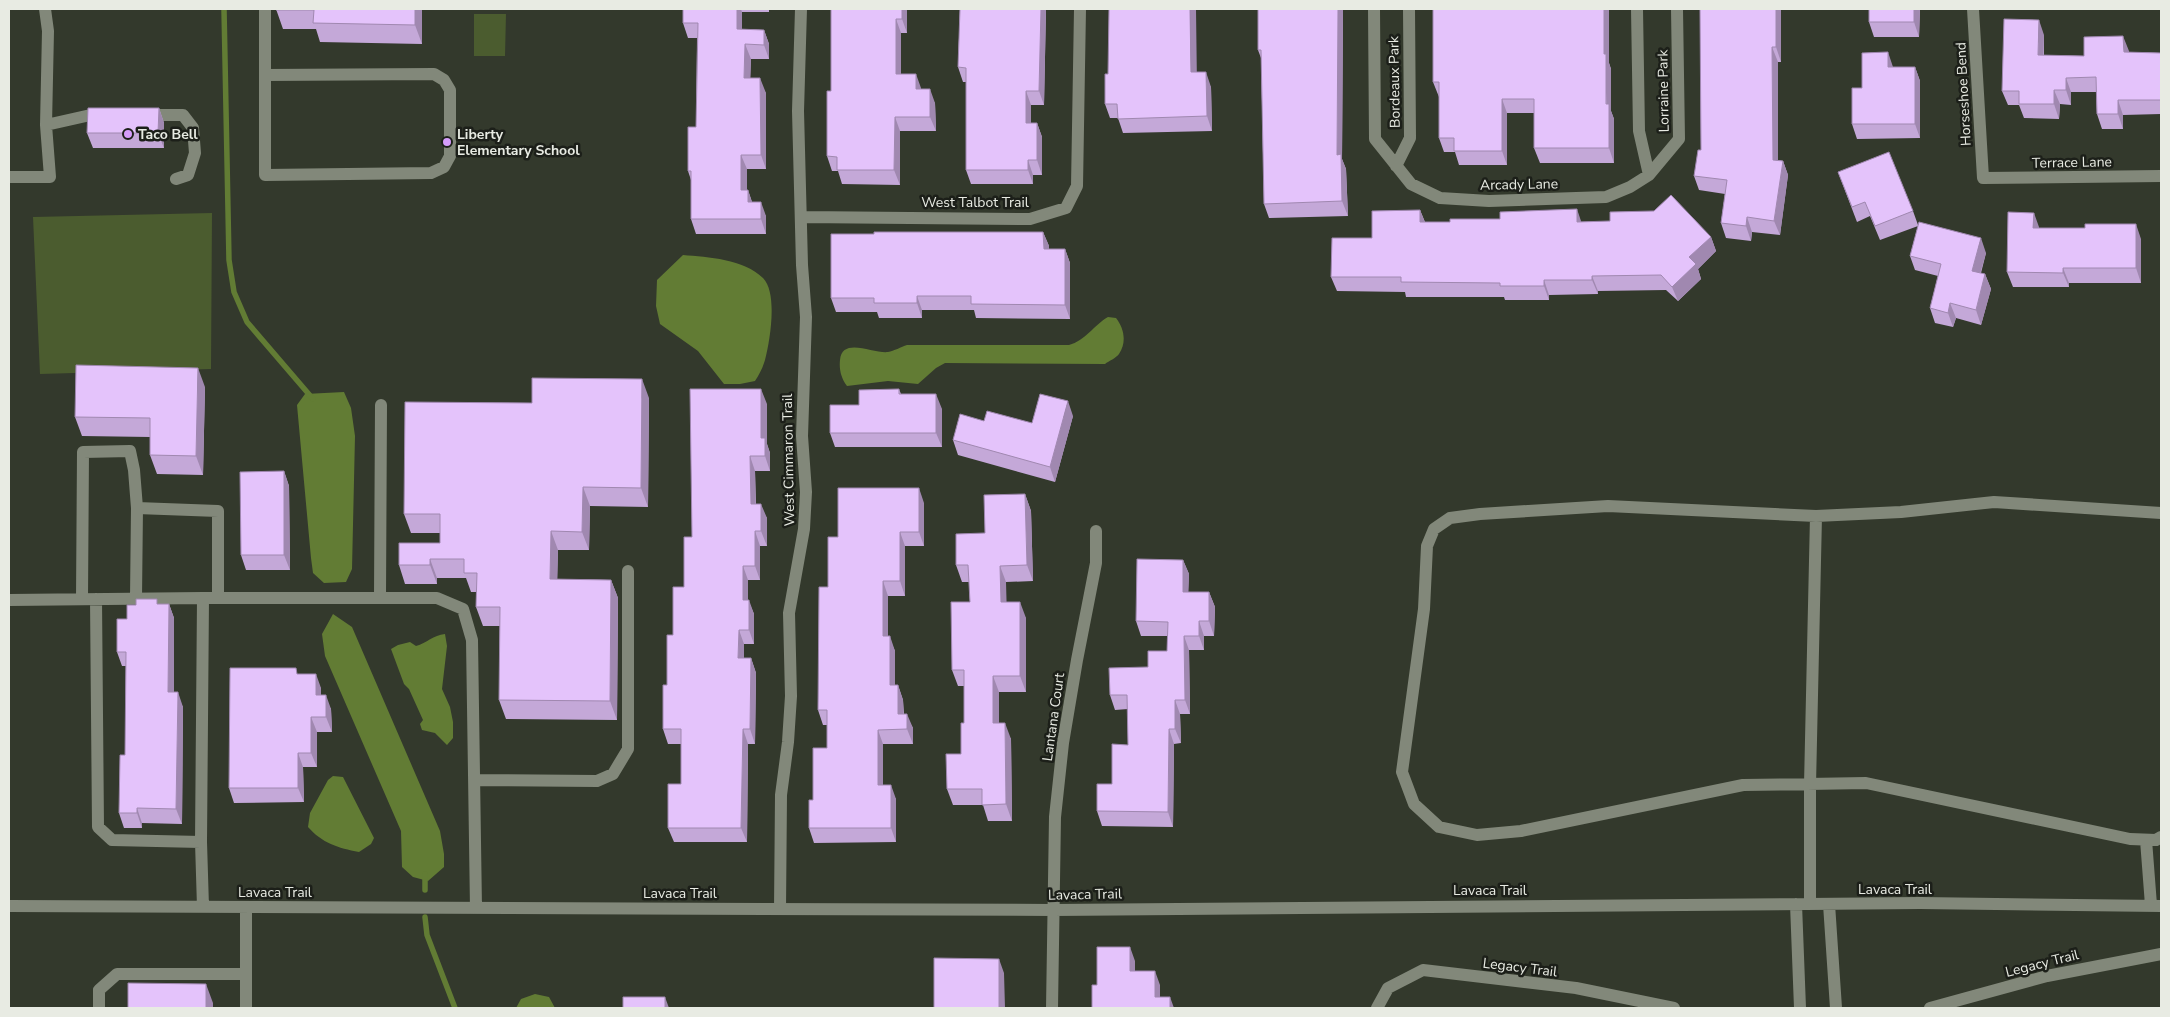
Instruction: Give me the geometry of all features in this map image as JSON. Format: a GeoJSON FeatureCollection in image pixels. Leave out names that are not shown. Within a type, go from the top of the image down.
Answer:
{"type":"FeatureCollection","features":[{"type":"Feature","properties":{"kind":"street"},"geometry":{"type":"LineString","coordinates":[[9,177],[50,177],[46,124],[48,31],[45,9]]}},
{"type":"Feature","properties":{"kind":"street"},"geometry":{"type":"LineString","coordinates":[[265,75],[434,74],[444,80],[450,90],[450,156],[444,167],[431,173],[265,175],[265,75],[266,9]]}},
{"type":"Feature","properties":{"kind":"street","name":"West Cimmaron Trail"},"geometry":{"type":"LineString","coordinates":[[780,909],[781,795],[788,742],[791,696],[789,613],[804,529],[806,492],[802,436],[806,317],[802,265],[798,110],[802,9]]}},
{"type":"Feature","properties":{"kind":"street","name":"West Talbot Trail"},"geometry":{"type":"LineString","coordinates":[[802,217],[1030,219],[1066,208],[1077,186],[1080,9]]}},
{"type":"Feature","properties":{"kind":"street","name":"Bordeaux Park"},"geometry":{"type":"LineString","coordinates":[[1374,9],[1375,139],[1396,166],[1410,138],[1408,9]]}},
{"type":"Feature","properties":{"kind":"street","name":"Lorraine Park"},"geometry":{"type":"LineString","coordinates":[[1637,9],[1639,131],[1649,175]]}},
{"type":"Feature","properties":{"kind":"street","name":"Lorraine Park"},"geometry":{"type":"LineString","coordinates":[[1649,175],[1679,139],[1677,9]]}},
{"type":"Feature","properties":{"kind":"street","name":"Horseshoe Bend"},"geometry":{"type":"LineString","coordinates":[[1974,9],[1983,178]]}},
{"type":"Feature","properties":{"kind":"street"},"geometry":{"type":"LineString","coordinates":[[46,124],[95,114],[114,114]]}},
{"type":"Feature","properties":{"kind":"street"},"geometry":{"type":"LineString","coordinates":[[132,115],[183,115],[193,128],[195,153],[188,175],[176,179]]}},
{"type":"Feature","properties":{"kind":"street","name":"Arcady Lane"},"geometry":{"type":"LineString","coordinates":[[1396,166],[1411,184],[1440,198],[1489,200],[1606,197],[1630,187],[1649,175]]}},
{"type":"Feature","properties":{"kind":"street","name":"Terrace Lane"},"geometry":{"type":"LineString","coordinates":[[1983,178],[2161,176]]}},
{"type":"Feature","properties":{"kind":"street"},"geometry":{"type":"LineString","coordinates":[[380,597],[381,405]]}},
{"type":"Feature","properties":{"kind":"street"},"geometry":{"type":"LineString","coordinates":[[82,599],[83,452],[130,451],[134,470],[137,508],[136,598]]}},
{"type":"Feature","properties":{"kind":"street"},"geometry":{"type":"LineString","coordinates":[[2161,513],[1994,502],[1901,512],[1816,516],[1608,506],[1480,514],[1450,518],[1434,529],[1427,546],[1424,609],[1402,772],[1414,804],[1439,827],[1477,835],[1521,831],[1743,785],[1866,783],[2130,839],[2156,840],[2161,837]]}},
{"type":"Feature","properties":{"kind":"street"},"geometry":{"type":"LineString","coordinates":[[137,508],[218,511],[218,598]]}},
{"type":"Feature","properties":{"kind":"street"},"geometry":{"type":"LineString","coordinates":[[1810,904],[1810,785],[1816,516]]}},
{"type":"Feature","properties":{"kind":"street","name":"Lantana Court"},"geometry":{"type":"LineString","coordinates":[[1052,1008],[1055,817],[1063,743],[1096,564],[1096,531]]}},
{"type":"Feature","properties":{"kind":"street"},"geometry":{"type":"LineString","coordinates":[[474,780],[597,781],[613,774],[628,749],[628,571]]}},
{"type":"Feature","properties":{"kind":"street"},"geometry":{"type":"LineString","coordinates":[[203,598],[200,842],[203,907]]}},
{"type":"Feature","properties":{"kind":"street"},"geometry":{"type":"LineString","coordinates":[[9,600],[437,598],[463,609],[472,640],[476,908]]}},
{"type":"Feature","properties":{"kind":"street"},"geometry":{"type":"LineString","coordinates":[[96,599],[98,827],[112,840],[200,842]]}},
{"type":"Feature","properties":{"kind":"street"},"geometry":{"type":"LineString","coordinates":[[2146,840],[2156,905]]}},
{"type":"Feature","properties":{"kind":"street"},"geometry":{"type":"LineString","coordinates":[[1796,904],[1800,1008]]}},
{"type":"Feature","properties":{"kind":"street"},"geometry":{"type":"LineString","coordinates":[[1829,904],[1836,1008]]}},
{"type":"Feature","properties":{"kind":"street","name":"Lavaca Trail"},"geometry":{"type":"LineString","coordinates":[[9,906],[1053,910],[1429,905],[2156,905]]}},
{"type":"Feature","properties":{"kind":"street"},"geometry":{"type":"LineString","coordinates":[[246,907],[246,1008]]}},
{"type":"Feature","properties":{"kind":"street","name":"Legacy Trail"},"geometry":{"type":"LineString","coordinates":[[1930,1008],[2047,976],[2161,954]]}},
{"type":"Feature","properties":{"kind":"street","name":"Legacy Trail"},"geometry":{"type":"LineString","coordinates":[[1377,1008],[1388,988],[1423,970],[1576,988],[1674,1008]]}},
{"type":"Feature","properties":{"kind":"street"},"geometry":{"type":"LineString","coordinates":[[98,1008],[99,990],[118,974],[246,974]]}},
{"type":"Feature","properties":{"kind":"shaded area"},"geometry":{"type":"Polygon","coordinates":[[[474,14],[506,14],[505,56],[474,56],[474,14]]]}},
{"type":"Feature","properties":{"kind":"shaded area"},"geometry":{"type":"Polygon","coordinates":[[[212,213],[211,369],[40,374],[33,217],[212,213]]]}},
{"type":"Feature","properties":{"kind":"shaded area"},"geometry":{"type":"Polygon","coordinates":[[[683,255],[714,258],[736,263],[755,272],[768,285],[772,306],[771,330],[765,360],[755,381],[740,384],[724,384],[698,351],[660,324],[656,306],[657,280],[683,255]]]}},
{"type":"Feature","properties":{"kind":"shaded area"},"geometry":{"type":"Polygon","coordinates":[[[1108,317],[1116,318],[1119,322],[1124,340],[1119,354],[1105,364],[945,363],[936,368],[918,384],[888,381],[847,386],[840,370],[842,353],[852,347],[888,352],[907,345],[1069,345],[1080,340],[1108,317]]]}},
{"type":"Feature","properties":{"kind":"shaded area"},"geometry":{"type":"Polygon","coordinates":[[[344,392],[351,408],[355,436],[352,569],[346,582],[324,583],[313,573],[297,405],[305,394],[344,392]]]}},
{"type":"Feature","properties":{"kind":"shaded area"},"geometry":{"type":"Polygon","coordinates":[[[333,614],[352,627],[440,831],[444,867],[428,881],[413,877],[402,867],[401,831],[325,656],[322,634],[333,614]]]}},
{"type":"Feature","properties":{"kind":"shaded area"},"geometry":{"type":"Polygon","coordinates":[[[445,634],[447,646],[442,689],[450,707],[453,722],[453,738],[447,745],[435,733],[422,730],[420,724],[423,720],[409,689],[404,684],[391,649],[410,642],[416,646],[445,634]]]}},
{"type":"Feature","properties":{"kind":"shaded area"},"geometry":{"type":"Polygon","coordinates":[[[333,776],[343,777],[374,838],[371,844],[359,852],[331,844],[313,833],[308,827],[310,813],[328,780],[333,776]]]}},
{"type":"Feature","properties":{"kind":"shaded area"},"geometry":{"type":"Polygon","coordinates":[[[535,994],[549,997],[555,1008],[516,1008],[521,999],[535,994]]]}},
{"type":"Feature","properties":{"kind":"building"},"geometry":{"type":"Polygon","coordinates":[[[276,9],[415,9],[415,25],[313,23],[314,10],[276,9]]]}},
{"type":"Feature","properties":{"kind":"building"},"geometry":{"type":"Polygon","coordinates":[[[683,9],[737,9],[737,29],[764,30],[764,45],[745,44],[744,78],[760,78],[761,155],[741,155],[741,190],[748,190],[748,202],[761,202],[761,219],[691,219],[691,171],[688,171],[688,127],[696,127],[698,23],[683,23],[683,9]]]}},
{"type":"Feature","properties":{"kind":"building"},"geometry":{"type":"Polygon","coordinates":[[[831,9],[902,9],[902,19],[896,19],[896,74],[916,74],[916,89],[930,89],[930,117],[895,117],[894,170],[837,170],[837,157],[827,156],[827,91],[831,91],[831,9]]]}},
{"type":"Feature","properties":{"kind":"building"},"geometry":{"type":"Polygon","coordinates":[[[960,9],[1041,9],[1039,91],[1026,91],[1026,123],[1037,123],[1037,160],[1028,160],[1028,170],[966,170],[966,68],[958,67],[960,9]]]}},
{"type":"Feature","properties":{"kind":"building"},"geometry":{"type":"Polygon","coordinates":[[[1109,9],[1190,9],[1191,72],[1206,72],[1207,116],[1118,119],[1117,104],[1105,104],[1105,74],[1108,74],[1109,9]]]}},
{"type":"Feature","properties":{"kind":"building"},"geometry":{"type":"Polygon","coordinates":[[[1258,9],[1338,9],[1337,155],[1341,154],[1342,201],[1264,204],[1261,50],[1258,50],[1258,9]]]}},
{"type":"Feature","properties":{"kind":"building"},"geometry":{"type":"Polygon","coordinates":[[[1433,9],[1604,9],[1604,54],[1606,54],[1606,104],[1609,104],[1609,148],[1534,148],[1534,99],[1502,99],[1502,151],[1454,151],[1454,138],[1439,138],[1439,82],[1433,82],[1433,9]]]}},
{"type":"Feature","properties":{"kind":"building"},"geometry":{"type":"Polygon","coordinates":[[[1700,9],[1776,9],[1776,47],[1772,47],[1773,160],[1783,161],[1774,221],[1747,217],[1746,226],[1721,223],[1727,180],[1694,176],[1698,150],[1701,150],[1700,9]]]}},
{"type":"Feature","properties":{"kind":"building"},"geometry":{"type":"Polygon","coordinates":[[[1869,9],[1914,9],[1914,22],[1869,22],[1869,9]]]}},
{"type":"Feature","properties":{"kind":"building"},"geometry":{"type":"Polygon","coordinates":[[[2004,19],[2039,20],[2038,55],[2084,56],[2084,37],[2123,36],[2124,52],[2161,53],[2161,100],[2118,100],[2118,114],[2097,114],[2096,77],[2066,78],[2066,90],[2054,90],[2054,104],[2019,104],[2019,91],[2002,91],[2004,19]]]}},
{"type":"Feature","properties":{"kind":"building"},"geometry":{"type":"Polygon","coordinates":[[[1888,52],[1888,67],[1915,67],[1915,124],[1852,124],[1852,88],[1862,88],[1862,53],[1888,52]]]}},
{"type":"Feature","properties":{"kind":"building"},"geometry":{"type":"Polygon","coordinates":[[[88,108],[159,108],[158,133],[87,133],[88,108]]]}},
{"type":"Feature","properties":{"kind":"building"},"geometry":{"type":"Polygon","coordinates":[[[1889,152],[1913,211],[1875,226],[1865,202],[1852,207],[1838,172],[1889,152]]]}},
{"type":"Feature","properties":{"kind":"building"},"geometry":{"type":"Polygon","coordinates":[[[1671,195],[1711,237],[1689,257],[1696,264],[1672,287],[1661,275],[1592,276],[1592,280],[1544,280],[1544,286],[1500,286],[1500,283],[1401,282],[1401,277],[1331,277],[1332,238],[1372,238],[1372,211],[1420,210],[1420,222],[1450,222],[1450,219],[1500,219],[1500,212],[1577,209],[1577,222],[1610,221],[1610,212],[1654,211],[1671,195]]]}},
{"type":"Feature","properties":{"kind":"building"},"geometry":{"type":"Polygon","coordinates":[[[2008,212],[2034,213],[2033,228],[2085,228],[2085,224],[2136,224],[2136,268],[2063,268],[2063,273],[2007,272],[2008,212]]]}},
{"type":"Feature","properties":{"kind":"building"},"geometry":{"type":"Polygon","coordinates":[[[1919,222],[1981,238],[1972,271],[1985,274],[1976,310],[1950,303],[1948,313],[1930,308],[1941,264],[1910,256],[1919,222]]]}},
{"type":"Feature","properties":{"kind":"building"},"geometry":{"type":"Polygon","coordinates":[[[874,232],[1043,232],[1044,249],[1065,249],[1065,305],[971,304],[971,296],[917,296],[917,303],[874,303],[874,298],[831,298],[831,234],[874,234],[874,232]]]}},
{"type":"Feature","properties":{"kind":"building"},"geometry":{"type":"Polygon","coordinates":[[[76,365],[198,368],[196,456],[150,455],[150,418],[75,417],[76,365]]]}},
{"type":"Feature","properties":{"kind":"building"},"geometry":{"type":"Polygon","coordinates":[[[532,378],[642,379],[641,488],[583,487],[582,532],[551,531],[550,579],[611,580],[610,701],[499,700],[500,607],[476,607],[477,573],[464,573],[464,559],[430,559],[430,565],[399,565],[399,543],[440,543],[440,514],[404,514],[405,402],[532,403],[532,378]]]}},
{"type":"Feature","properties":{"kind":"building"},"geometry":{"type":"Polygon","coordinates":[[[690,389],[761,389],[761,438],[765,438],[765,456],[750,456],[751,504],[761,504],[761,531],[755,531],[755,566],[743,566],[743,600],[749,600],[749,630],[739,630],[738,658],[751,658],[750,729],[743,729],[741,828],[668,828],[668,784],[681,784],[681,729],[663,729],[663,685],[667,685],[667,635],[673,635],[673,587],[684,587],[684,537],[692,537],[690,389]]]}},
{"type":"Feature","properties":{"kind":"building"},"geometry":{"type":"Polygon","coordinates":[[[899,389],[899,394],[936,394],[936,433],[830,433],[830,405],[859,405],[859,390],[899,389]]]}},
{"type":"Feature","properties":{"kind":"building"},"geometry":{"type":"Polygon","coordinates":[[[1040,394],[1068,401],[1050,467],[953,440],[960,414],[984,421],[987,411],[1032,423],[1040,394]]]}},
{"type":"Feature","properties":{"kind":"building"},"geometry":{"type":"Polygon","coordinates":[[[284,471],[284,555],[241,555],[240,472],[284,471]]]}},
{"type":"Feature","properties":{"kind":"building"},"geometry":{"type":"Polygon","coordinates":[[[838,488],[919,488],[919,532],[900,532],[900,581],[883,581],[883,636],[890,636],[890,685],[898,685],[898,714],[907,714],[907,729],[878,730],[878,785],[891,785],[891,828],[809,828],[809,800],[813,800],[813,748],[827,748],[827,710],[818,710],[819,587],[828,587],[828,537],[838,537],[838,488]]]}},
{"type":"Feature","properties":{"kind":"building"},"geometry":{"type":"Polygon","coordinates":[[[1025,494],[1027,565],[1000,566],[1001,602],[1020,602],[1020,676],[993,676],[993,723],[1005,723],[1006,804],[982,805],[982,789],[947,789],[946,754],[961,754],[961,723],[964,723],[964,670],[952,670],[951,602],[970,602],[968,565],[956,565],[956,534],[985,533],[984,495],[1025,494]]]}},
{"type":"Feature","properties":{"kind":"building"},"geometry":{"type":"Polygon","coordinates":[[[1137,559],[1183,560],[1183,592],[1209,592],[1209,621],[1199,621],[1199,636],[1184,636],[1185,700],[1175,700],[1175,729],[1169,729],[1168,812],[1097,811],[1097,784],[1112,784],[1112,744],[1128,745],[1127,695],[1110,695],[1109,668],[1148,667],[1148,651],[1167,651],[1168,622],[1136,621],[1137,559]]]}},
{"type":"Feature","properties":{"kind":"building"},"geometry":{"type":"Polygon","coordinates":[[[136,599],[157,599],[157,604],[169,604],[168,692],[178,692],[176,809],[137,808],[137,813],[119,813],[120,755],[125,755],[126,652],[117,652],[117,619],[127,619],[127,605],[136,605],[136,599]]]}},
{"type":"Feature","properties":{"kind":"building"},"geometry":{"type":"Polygon","coordinates":[[[230,668],[296,668],[297,674],[316,674],[316,695],[326,695],[326,717],[311,717],[311,753],[298,753],[298,788],[229,788],[230,668]]]}},
{"type":"Feature","properties":{"kind":"building"},"geometry":{"type":"Polygon","coordinates":[[[1097,947],[1130,947],[1130,971],[1155,971],[1155,997],[1170,997],[1170,1008],[1092,1008],[1092,985],[1097,985],[1097,947]]]}},
{"type":"Feature","properties":{"kind":"building"},"geometry":{"type":"Polygon","coordinates":[[[934,958],[999,959],[999,1008],[934,1008],[934,958]]]}},
{"type":"Feature","properties":{"kind":"building"},"geometry":{"type":"Polygon","coordinates":[[[128,983],[206,984],[206,1008],[128,1008],[128,983]]]}},
{"type":"Feature","properties":{"kind":"building"},"geometry":{"type":"Polygon","coordinates":[[[623,997],[665,997],[665,1008],[623,1008],[623,997]]]}},
{"type":"Feature","properties":{"kind":"waterway"},"geometry":{"type":"LineString","coordinates":[[224,9],[229,260],[234,292],[247,322],[313,399]]}},
{"type":"Feature","properties":{"kind":"waterway"},"geometry":{"type":"LineString","coordinates":[[425,874],[425,890]]}},
{"type":"Feature","properties":{"kind":"waterway"},"geometry":{"type":"LineString","coordinates":[[425,917],[427,935],[455,1008]]}},
{"type":"Feature","properties":{"kind":"place","name":"Taco Bell"},"geometry":{"type":"Point","coordinates":[128,134]}},
{"type":"Feature","properties":{"kind":"place","name":"Liberty Elementary School"},"geometry":{"type":"Point","coordinates":[447,142]}}]}
